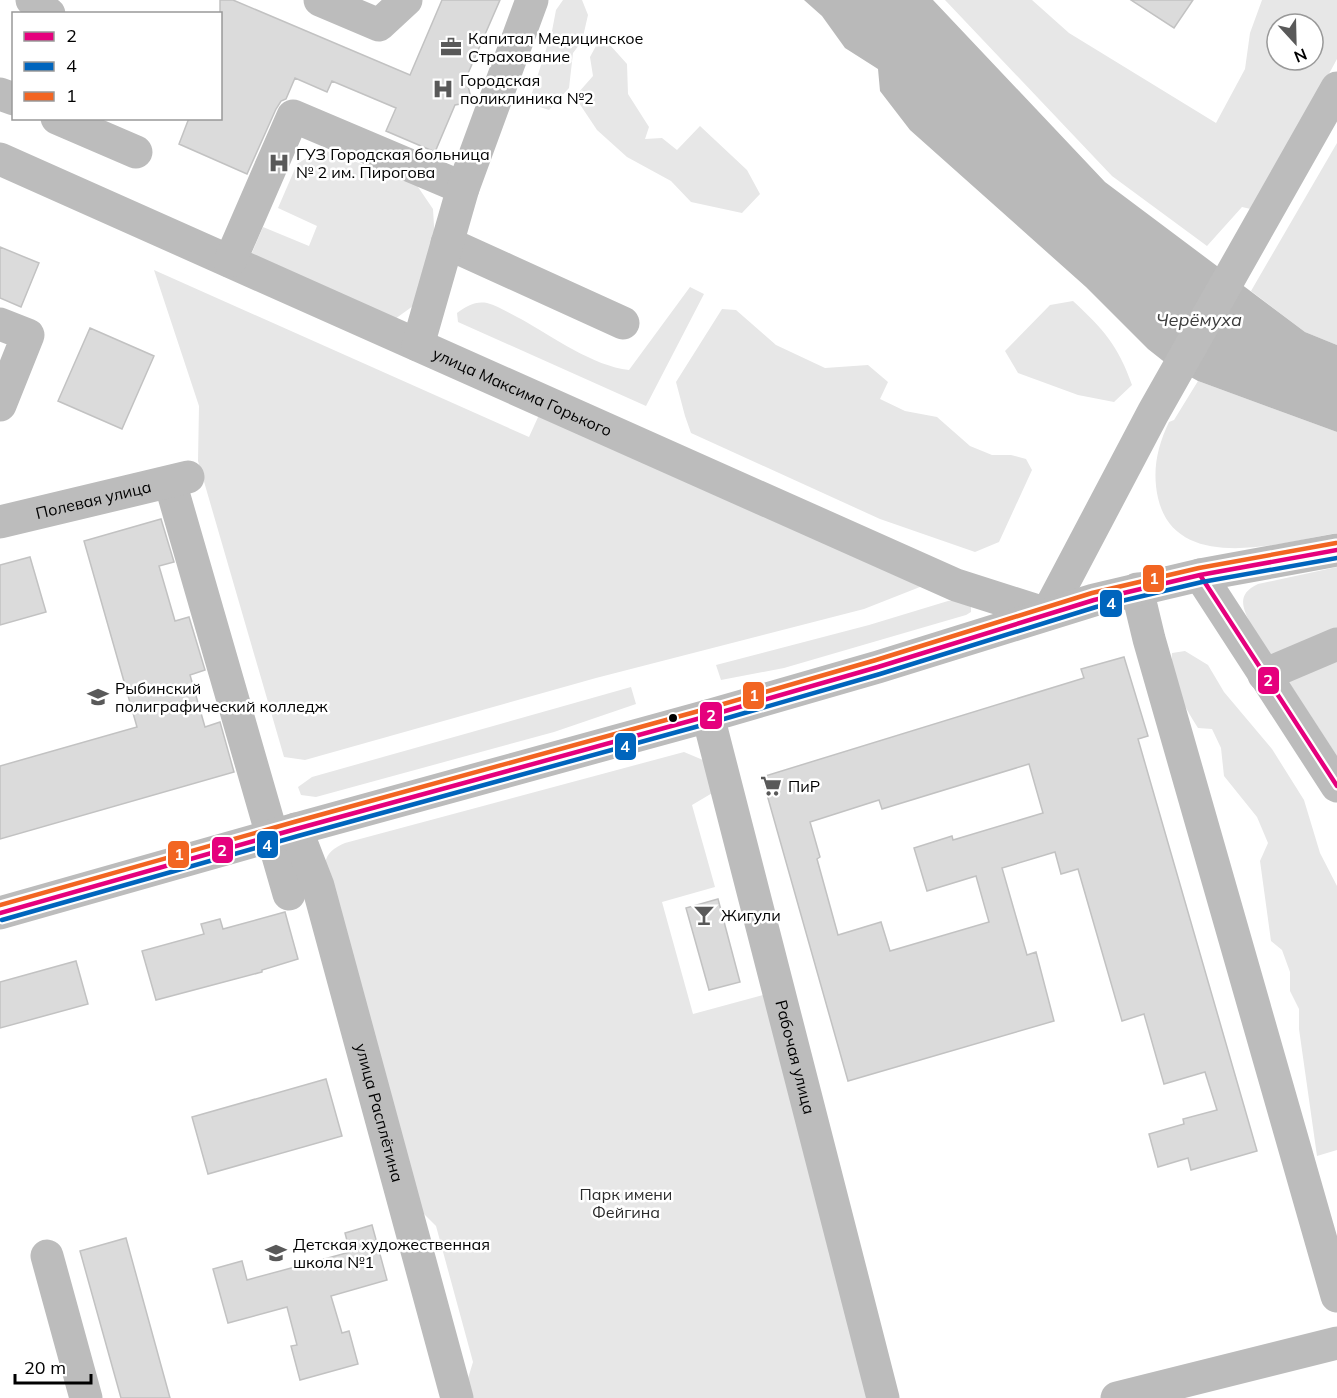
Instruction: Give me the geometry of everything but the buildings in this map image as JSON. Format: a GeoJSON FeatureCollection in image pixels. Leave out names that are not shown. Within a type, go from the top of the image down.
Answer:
{"type":"FeatureCollection","features":[{"type":"Feature","properties":{"kind":"street"},"geometry":{"type":"LineString","coordinates":[[32,0],[47,12]]}},
{"type":"Feature","properties":{"kind":"street"},"geometry":{"type":"LineString","coordinates":[[320,0],[379,24],[406,0]]}},
{"type":"Feature","properties":{"kind":"street"},"geometry":{"type":"LineString","coordinates":[[418,345],[463,188],[532,0]]}},
{"type":"Feature","properties":{"kind":"street"},"geometry":{"type":"LineString","coordinates":[[1047,614],[1153,413],[1337,88]]}},
{"type":"Feature","properties":{"kind":"street"},"geometry":{"type":"LineString","coordinates":[[230,261],[293,116],[463,188]]}},
{"type":"Feature","properties":{"kind":"street"},"geometry":{"type":"LineString","coordinates":[[62,120],[136,152]]}},
{"type":"Feature","properties":{"kind":"street","name":"улица Максима Горького"},"geometry":{"type":"LineString","coordinates":[[0,159],[963,589],[1047,614]]}},
{"type":"Feature","properties":{"kind":"street"},"geometry":{"type":"LineString","coordinates":[[447,243],[622,323]]}},
{"type":"Feature","properties":{"kind":"street"},"geometry":{"type":"LineString","coordinates":[[0,324],[28,335],[0,405]]}},
{"type":"Feature","properties":{"kind":"street","name":"Полевая улица"},"geometry":{"type":"LineString","coordinates":[[2,514],[179,480],[284,832]]}},
{"type":"Feature","properties":{"kind":"street"},"geometry":{"type":"LineString","coordinates":[[0,913],[878,668],[1047,614],[1137,589],[1337,550]]}},
{"type":"Feature","properties":{"kind":"street"},"geometry":{"type":"LineString","coordinates":[[1200,575],[1337,786]]}},
{"type":"Feature","properties":{"kind":"street"},"geometry":{"type":"LineString","coordinates":[[1137,589],[1149,639],[1337,1296]]}},
{"type":"Feature","properties":{"kind":"street"},"geometry":{"type":"LineString","coordinates":[[1264,675],[1337,644]]}},
{"type":"Feature","properties":{"kind":"street","name":"Рабочая улица"},"geometry":{"type":"LineString","coordinates":[[708,716],[883,1398]]}},
{"type":"Feature","properties":{"kind":"street"},"geometry":{"type":"LineString","coordinates":[[284,832],[289,894]]}},
{"type":"Feature","properties":{"kind":"street","name":"улица Расплётина"},"geometry":{"type":"LineString","coordinates":[[284,832],[318,886],[457,1398]]}},
{"type":"Feature","properties":{"kind":"street"},"geometry":{"type":"LineString","coordinates":[[47,1256],[86,1398]]}},
{"type":"Feature","properties":{"kind":"street"},"geometry":{"type":"LineString","coordinates":[[1117,1398],[1337,1343]]}},
{"type":"Feature","properties":{"kind":"green space"},"geometry":{"type":"Polygon","coordinates":[[[563,0],[582,0],[588,15],[582,41],[573,53],[569,88],[549,110],[540,107],[532,93],[552,31],[556,10],[563,0]]]}},
{"type":"Feature","properties":{"kind":"green space"},"geometry":{"type":"Polygon","coordinates":[[[945,0],[1032,0],[1069,33],[1216,123],[1245,69],[1250,33],[1262,0],[1337,0],[1337,59],[1255,210],[1242,207],[1207,246],[1112,176],[945,0]]]}},
{"type":"Feature","properties":{"kind":"green space"},"geometry":{"type":"Polygon","coordinates":[[[597,44],[610,45],[627,64],[628,94],[649,127],[645,139],[662,138],[677,150],[700,126],[747,170],[760,194],[742,213],[691,202],[671,181],[627,157],[597,130],[579,103],[578,93],[593,76],[590,57],[597,44]]]}},
{"type":"Feature","properties":{"kind":"green space"},"geometry":{"type":"Polygon","coordinates":[[[1337,143],[1337,345],[1305,332],[1251,291],[1337,143]]]}},
{"type":"Feature","properties":{"kind":"green space"},"geometry":{"type":"Polygon","coordinates":[[[321,149],[416,184],[433,209],[435,243],[413,306],[395,319],[251,255],[263,227],[309,246],[317,226],[278,208],[297,164],[321,149]]]}},
{"type":"Feature","properties":{"kind":"green space"},"geometry":{"type":"Polygon","coordinates":[[[154,270],[529,437],[539,415],[925,585],[864,609],[596,678],[305,760],[284,757],[198,461],[199,406],[154,270]]]}},
{"type":"Feature","properties":{"kind":"green space"},"geometry":{"type":"Polygon","coordinates":[[[690,287],[704,294],[646,406],[458,322],[457,313],[461,310],[475,303],[487,303],[521,319],[587,357],[629,370],[690,287]]]}},
{"type":"Feature","properties":{"kind":"green space"},"geometry":{"type":"Polygon","coordinates":[[[1073,301],[1109,338],[1127,371],[1132,385],[1114,402],[1078,395],[1018,373],[1005,351],[1050,305],[1073,301]]]}},
{"type":"Feature","properties":{"kind":"green space"},"geometry":{"type":"Polygon","coordinates":[[[722,309],[736,310],[776,345],[825,368],[868,365],[888,382],[880,399],[905,411],[937,417],[970,446],[992,455],[1011,455],[1026,459],[1032,470],[999,542],[975,552],[880,519],[691,433],[676,382],[722,309]]]}},
{"type":"Feature","properties":{"kind":"green space"},"geometry":{"type":"Polygon","coordinates":[[[1198,381],[1337,432],[1337,533],[1262,546],[1234,548],[1209,546],[1186,538],[1169,522],[1156,488],[1159,450],[1169,422],[1174,420],[1198,381]]]}},
{"type":"Feature","properties":{"kind":"green space"},"geometry":{"type":"Polygon","coordinates":[[[1337,567],[1337,756],[1250,623],[1243,601],[1247,592],[1258,584],[1337,567]]]}},
{"type":"Feature","properties":{"kind":"green space"},"geometry":{"type":"Polygon","coordinates":[[[960,599],[971,606],[971,612],[966,615],[784,668],[721,680],[716,665],[869,625],[960,599]]]}},
{"type":"Feature","properties":{"kind":"green space"},"geometry":{"type":"Polygon","coordinates":[[[1185,651],[1208,665],[1224,692],[1272,749],[1304,800],[1320,853],[1337,886],[1337,1150],[1317,1156],[1299,1029],[1299,1009],[1290,991],[1290,972],[1282,950],[1271,941],[1260,861],[1268,843],[1257,817],[1224,776],[1221,748],[1212,729],[1198,728],[1178,692],[1173,674],[1172,653],[1185,651]]]}},
{"type":"Feature","properties":{"kind":"green space"},"geometry":{"type":"Polygon","coordinates":[[[631,687],[636,704],[554,732],[316,797],[301,795],[298,787],[312,777],[631,687]]]}},
{"type":"Feature","properties":{"kind":"green space","name":"Парк имени Фейгина"},"geometry":{"type":"Polygon","coordinates":[[[684,752],[703,760],[714,792],[692,805],[715,887],[662,902],[693,1014],[767,994],[874,1398],[470,1398],[466,1385],[473,1362],[436,1226],[418,1208],[325,864],[327,856],[345,843],[684,752]]]}},
{"type":"Feature","properties":{"kind":"water","name":"Черёмуха"},"geometry":{"type":"Polygon","coordinates":[[[804,0],[933,0],[1105,182],[1305,332],[1337,345],[1337,432],[1198,381],[1167,364],[1148,349],[1086,287],[910,130],[880,91],[878,69],[845,48],[822,16],[804,0]]]}},
{"type":"Feature","properties":{"kind":"transit line","name":"1"},"geometry":{"type":"LineString","coordinates":[[0,905],[706,709],[876,660],[1092,593],[1199,568],[1336,543]]}},
{"type":"Feature","properties":{"kind":"transit line","name":"2"},"geometry":{"type":"LineString","coordinates":[[0,913],[708,716],[878,667],[1094,600],[1200,575],[1337,550]]}},
{"type":"Feature","properties":{"kind":"transit line","name":"4"},"geometry":{"type":"LineString","coordinates":[[2,920],[710,723],[880,674],[1096,607],[1202,582],[1337,558]]}},
{"type":"Feature","properties":{"kind":"transit line","name":"2"},"geometry":{"type":"LineString","coordinates":[[1200,575],[1337,786]]}},
{"type":"Feature","properties":{"kind":"place","name":"Капитал Медицинское Страхование"},"geometry":{"type":"Point","coordinates":[451,47]}},
{"type":"Feature","properties":{"kind":"place","name":"Городская поликлиника №2"},"geometry":{"type":"Point","coordinates":[443,89]}},
{"type":"Feature","properties":{"kind":"place","name":"ГУЗ Городская больница № 2 им. Пирогова"},"geometry":{"type":"Point","coordinates":[279,163]}},
{"type":"Feature","properties":{"kind":"place","name":"Рыбинский полиграфический колледж"},"geometry":{"type":"Point","coordinates":[98,697]}},
{"type":"Feature","properties":{"kind":"place","name":"ПиР"},"geometry":{"type":"Point","coordinates":[771,786]}},
{"type":"Feature","properties":{"kind":"place","name":"Жигули"},"geometry":{"type":"Point","coordinates":[704,915]}},
{"type":"Feature","properties":{"kind":"place","name":"Детская художественная школа №1"},"geometry":{"type":"Point","coordinates":[276,1253]}}]}
